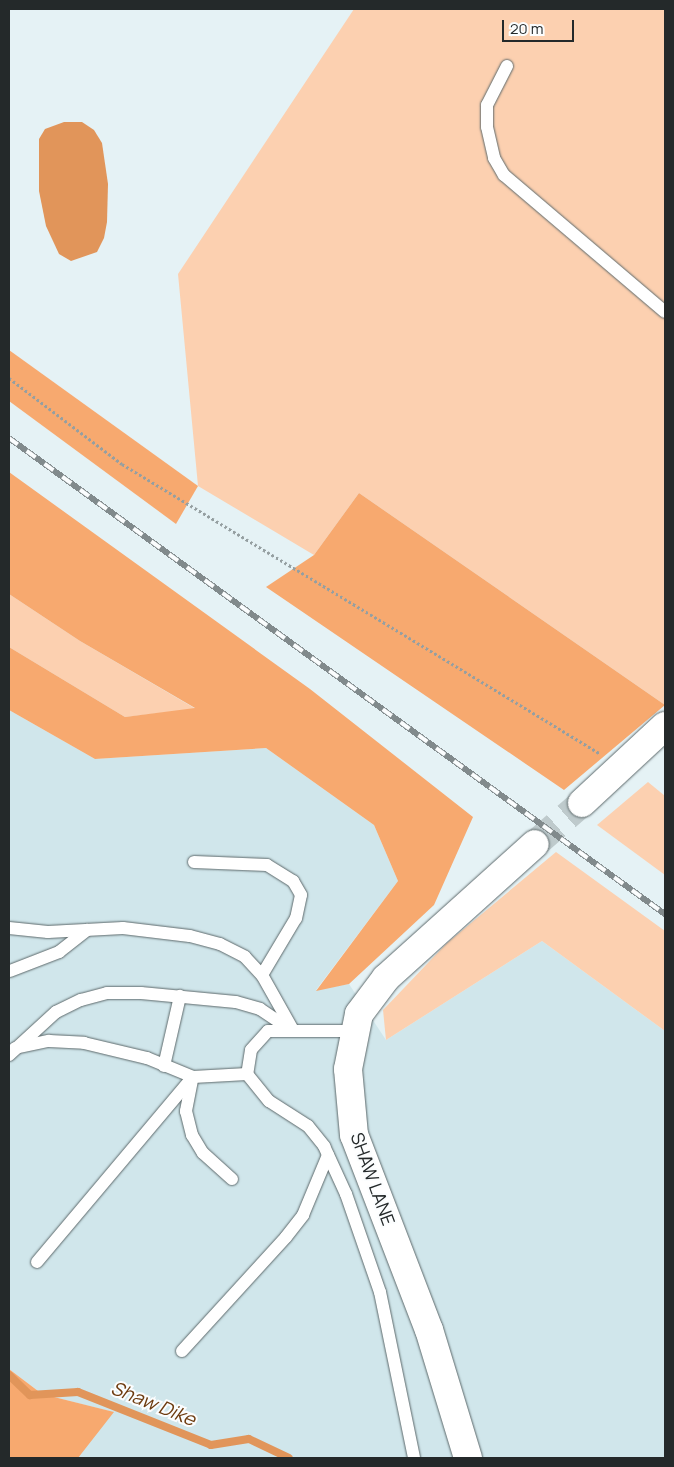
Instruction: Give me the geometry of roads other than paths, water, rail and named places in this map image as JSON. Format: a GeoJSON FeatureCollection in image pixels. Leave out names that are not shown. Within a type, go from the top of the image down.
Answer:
{"type":"FeatureCollection","features":[{"type":"Feature","properties":{"kind":"street"},"geometry":{"type":"LineString","coordinates":[[582,803],[665,726]]}},
{"type":"Feature","properties":{"kind":"street","name":"SHAW LANE"},"geometry":{"type":"LineString","coordinates":[[468,1458],[429,1330],[354,1134],[348,1069],[359,1014],[386,978],[535,844]]}},
{"type":"Feature","properties":{"kind":"lane"},"geometry":{"type":"LineString","coordinates":[[507,66],[487,105],[487,127],[494,158],[504,175],[665,312]]}},
{"type":"Feature","properties":{"kind":"lane"},"geometry":{"type":"LineString","coordinates":[[194,862],[267,865],[294,881],[301,895],[296,918],[262,975]]}},
{"type":"Feature","properties":{"kind":"lane"},"geometry":{"type":"LineString","coordinates":[[9,928],[48,932],[123,928],[190,936],[220,944],[245,957],[262,975],[293,1030]]}},
{"type":"Feature","properties":{"kind":"lane"},"geometry":{"type":"LineString","coordinates":[[10,972],[59,952],[87,930]]}},
{"type":"Feature","properties":{"kind":"lane"},"geometry":{"type":"LineString","coordinates":[[12,1052],[56,1012],[81,1000],[107,993],[180,996],[236,1002],[260,1009],[293,1030]]}},
{"type":"Feature","properties":{"kind":"lane"},"geometry":{"type":"LineString","coordinates":[[164,1066],[180,996]]}},
{"type":"Feature","properties":{"kind":"lane"},"geometry":{"type":"LineString","coordinates":[[355,1031],[268,1031],[251,1050],[247,1074],[269,1101],[308,1126],[328,1155],[346,1194],[380,1292],[414,1458]]}},
{"type":"Feature","properties":{"kind":"lane"},"geometry":{"type":"LineString","coordinates":[[12,1052],[49,1041],[84,1043],[147,1058],[193,1077],[247,1074]]}},
{"type":"Feature","properties":{"kind":"lane"},"geometry":{"type":"LineString","coordinates":[[193,1077],[186,1111],[192,1135],[203,1153],[232,1179]]}},
{"type":"Feature","properties":{"kind":"lane"},"geometry":{"type":"LineString","coordinates":[[37,1262],[193,1077]]}},
{"type":"Feature","properties":{"kind":"lane"},"geometry":{"type":"LineString","coordinates":[[182,1351],[286,1237],[303,1215],[328,1155]]}},
{"type":"Feature","properties":{"kind":"waterway","name":"Shaw Dike"},"geometry":{"type":"LineString","coordinates":[[9,1375],[30,1395],[78,1392],[211,1445],[249,1439],[289,1458]]}},
{"type":"Feature","properties":{"kind":"tunnel"},"geometry":{"type":"LineString","coordinates":[[535,844],[582,803]]}},
{"type":"Feature","properties":{"kind":"railway"},"geometry":{"type":"LineString","coordinates":[[9,438],[665,914]]}}]}
